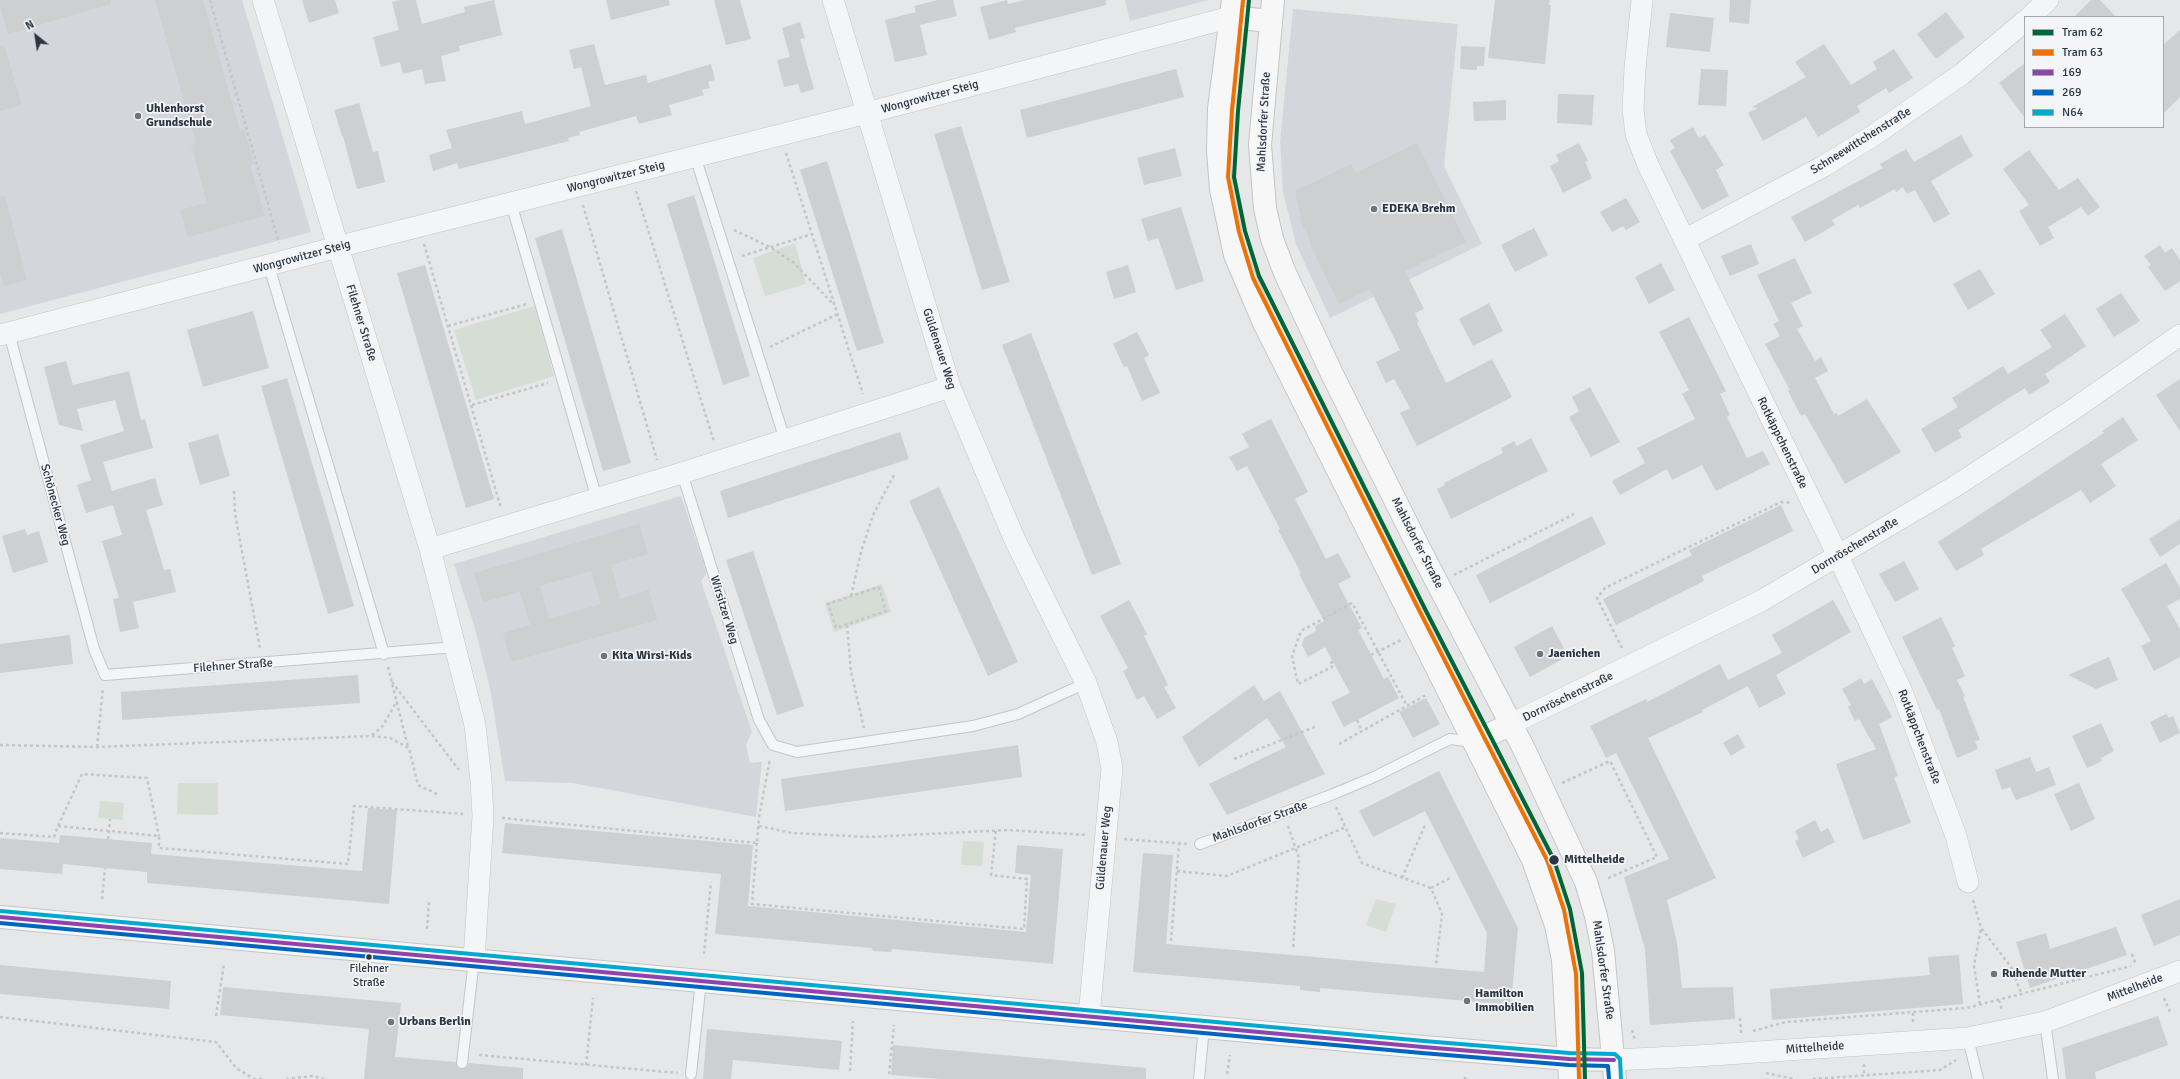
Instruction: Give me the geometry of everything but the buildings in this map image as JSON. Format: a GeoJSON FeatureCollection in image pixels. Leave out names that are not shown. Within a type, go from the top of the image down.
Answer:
{"type":"FeatureCollection","features":[{"type":"Feature","properties":{"kind":"main road"},"geometry":{"type":"LineString","coordinates":[[1272,10],[1232,9],[1219,109],[1218,151],[1221,189],[1235,255],[1264,323],[1533,860],[1556,926],[1563,960],[1570,1069]]}},
{"type":"Feature","properties":{"kind":"main road","name":"Mahlsdorfer Straße"},"geometry":{"type":"LineString","coordinates":[[1272,10],[1260,145],[1265,208],[1272,239],[1333,376],[1418,546],[1510,724],[1586,882],[1596,916],[1603,951],[1615,1069]]}},
{"type":"Feature","properties":{"kind":"main road"},"geometry":{"type":"LineString","coordinates":[[1474,742],[1510,724]]}},
{"type":"Feature","properties":{"kind":"main road"},"geometry":{"type":"LineString","coordinates":[[0,917],[1204,1027],[1570,1069],[1615,1069]]}},
{"type":"Feature","properties":{"kind":"street","name":"Filehner Straße"},"geometry":{"type":"LineString","coordinates":[[263,0],[430,549],[475,725],[482,798],[474,960]]}},
{"type":"Feature","properties":{"kind":"street","name":"Güldenauer Weg"},"geometry":{"type":"LineString","coordinates":[[833,0],[950,387],[1014,538],[1086,684],[1105,736],[1112,768],[1089,1016]]}},
{"type":"Feature","properties":{"kind":"street","name":"Rotkäppchenstraße"},"geometry":{"type":"LineString","coordinates":[[1642,0],[1635,68],[1633,109],[1636,134],[1648,165],[1838,556],[1902,692],[1956,836],[1968,882]]}},
{"type":"Feature","properties":{"kind":"street"},"geometry":{"type":"LineString","coordinates":[[2031,16],[2048,0]]}},
{"type":"Feature","properties":{"kind":"street","name":"Wongrowitzer Steig"},"geometry":{"type":"LineString","coordinates":[[4,334],[337,247],[867,114],[1232,9]]}},
{"type":"Feature","properties":{"kind":"street","name":"Schneewittchenstraße"},"geometry":{"type":"LineString","coordinates":[[1684,240],[1824,166],[1874,135],[1962,74],[2024,22]]}},
{"type":"Feature","properties":{"kind":"street","name":"Dornröschenstraße"},"geometry":{"type":"LineString","coordinates":[[1510,724],[1532,715],[1761,601],[1954,487],[2024,442],[2180,335]]}},
{"type":"Feature","properties":{"kind":"street"},"geometry":{"type":"LineString","coordinates":[[430,549],[682,473],[950,387]]}},
{"type":"Feature","properties":{"kind":"street","name":"Mittelheide"},"geometry":{"type":"LineString","coordinates":[[1615,1069],[1697,1056],[1969,1044],[2045,1022],[2180,971]]}},
{"type":"Feature","properties":{"kind":"lane"},"geometry":{"type":"LineString","coordinates":[[695,156],[785,440]]}},
{"type":"Feature","properties":{"kind":"lane"},"geometry":{"type":"LineString","coordinates":[[511,203],[597,499]]}},
{"type":"Feature","properties":{"kind":"lane"},"geometry":{"type":"LineString","coordinates":[[269,266],[384,654]]}},
{"type":"Feature","properties":{"kind":"lane","name":"Schönecker Weg"},"geometry":{"type":"LineString","coordinates":[[4,334],[90,635],[105,675]]}},
{"type":"Feature","properties":{"kind":"lane","name":"Wirsitzer Weg"},"geometry":{"type":"LineString","coordinates":[[682,473],[759,720],[773,745]]}},
{"type":"Feature","properties":{"kind":"lane","name":"Filehner Straße"},"geometry":{"type":"LineString","coordinates":[[105,675],[264,664],[456,647]]}},
{"type":"Feature","properties":{"kind":"lane"},"geometry":{"type":"LineString","coordinates":[[773,745],[797,752],[973,726],[1011,716],[1086,684]]}},
{"type":"Feature","properties":{"kind":"lane","name":"Mahlsdorfer Straße"},"geometry":{"type":"LineString","coordinates":[[1200,844],[1283,815],[1331,796],[1374,777],[1450,739],[1474,742]]}},
{"type":"Feature","properties":{"kind":"lane"},"geometry":{"type":"LineString","coordinates":[[462,1063],[474,960]]}},
{"type":"Feature","properties":{"kind":"lane"},"geometry":{"type":"LineString","coordinates":[[691,1074],[701,981]]}},
{"type":"Feature","properties":{"kind":"lane"},"geometry":{"type":"LineString","coordinates":[[2045,1022],[2053,1079]]}},
{"type":"Feature","properties":{"kind":"lane"},"geometry":{"type":"LineString","coordinates":[[1199,1079],[1204,1027]]}},
{"type":"Feature","properties":{"kind":"lane"},"geometry":{"type":"LineString","coordinates":[[1969,1044],[1978,1079]]}},
{"type":"Feature","properties":{"kind":"path"},"geometry":{"type":"LineString","coordinates":[[210,0],[280,245]]}},
{"type":"Feature","properties":{"kind":"path"},"geometry":{"type":"LineString","coordinates":[[786,151],[865,399]]}},
{"type":"Feature","properties":{"kind":"path"},"geometry":{"type":"LineString","coordinates":[[636,189],[716,446]]}},
{"type":"Feature","properties":{"kind":"path"},"geometry":{"type":"LineString","coordinates":[[582,203],[658,464]]}},
{"type":"Feature","properties":{"kind":"path"},"geometry":{"type":"LineString","coordinates":[[715,221],[770,247],[794,263],[835,306]]}},
{"type":"Feature","properties":{"kind":"path"},"geometry":{"type":"LineString","coordinates":[[728,260],[812,234]]}},
{"type":"Feature","properties":{"kind":"path"},"geometry":{"type":"LineString","coordinates":[[424,244],[472,405],[502,513]]}},
{"type":"Feature","properties":{"kind":"path"},"geometry":{"type":"LineString","coordinates":[[448,326],[540,300]]}},
{"type":"Feature","properties":{"kind":"path"},"geometry":{"type":"LineString","coordinates":[[757,354],[838,314]]}},
{"type":"Feature","properties":{"kind":"path"},"geometry":{"type":"LineString","coordinates":[[472,405],[562,378]]}},
{"type":"Feature","properties":{"kind":"path"},"geometry":{"type":"LineString","coordinates":[[851,597],[861,552],[873,515],[894,475]]}},
{"type":"Feature","properties":{"kind":"path"},"geometry":{"type":"LineString","coordinates":[[234,491],[240,543],[264,664]]}},
{"type":"Feature","properties":{"kind":"path"},"geometry":{"type":"LineString","coordinates":[[1624,651],[1597,598],[1604,588],[1782,502],[1794,503]]}},
{"type":"Feature","properties":{"kind":"path"},"geometry":{"type":"LineString","coordinates":[[1454,575],[1574,514]]}},
{"type":"Feature","properties":{"kind":"path"},"geometry":{"type":"LineString","coordinates":[[879,587],[886,611],[847,625],[836,628],[828,604],[879,587]]}},
{"type":"Feature","properties":{"kind":"path"},"geometry":{"type":"LineString","coordinates":[[1333,662],[1330,663],[1332,667],[1298,684],[1292,656],[1301,631],[1352,602],[1407,706]]}},
{"type":"Feature","properties":{"kind":"path"},"geometry":{"type":"LineString","coordinates":[[847,625],[851,672],[868,742]]}},
{"type":"Feature","properties":{"kind":"path"},"geometry":{"type":"LineString","coordinates":[[1371,655],[1402,640]]}},
{"type":"Feature","properties":{"kind":"path"},"geometry":{"type":"LineString","coordinates":[[384,654],[418,785],[438,794]]}},
{"type":"Feature","properties":{"kind":"path"},"geometry":{"type":"LineString","coordinates":[[97,747],[105,675]]}},
{"type":"Feature","properties":{"kind":"path"},"geometry":{"type":"LineString","coordinates":[[392,682],[462,774]]}},
{"type":"Feature","properties":{"kind":"path"},"geometry":{"type":"LineString","coordinates":[[1339,744],[1428,694]]}},
{"type":"Feature","properties":{"kind":"path"},"geometry":{"type":"LineString","coordinates":[[372,736],[382,727],[397,701]]}},
{"type":"Feature","properties":{"kind":"path"},"geometry":{"type":"LineString","coordinates":[[1356,720],[1362,731]]}},
{"type":"Feature","properties":{"kind":"path"},"geometry":{"type":"LineString","coordinates":[[1234,759],[1318,726]]}},
{"type":"Feature","properties":{"kind":"path"},"geometry":{"type":"LineString","coordinates":[[0,745],[97,747],[372,736],[390,738],[408,748]]}},
{"type":"Feature","properties":{"kind":"path"},"geometry":{"type":"LineString","coordinates":[[773,745],[759,826],[752,904],[1024,929],[1028,879],[991,875],[996,830]]}},
{"type":"Feature","properties":{"kind":"path"},"geometry":{"type":"LineString","coordinates":[[1558,785],[1610,761],[1657,857],[1602,881]]}},
{"type":"Feature","properties":{"kind":"path"},"geometry":{"type":"LineString","coordinates":[[0,833],[54,837],[82,774],[147,778],[159,836],[159,848],[348,864],[354,806],[464,814]]}},
{"type":"Feature","properties":{"kind":"path"},"geometry":{"type":"LineString","coordinates":[[1331,796],[1344,828],[1362,863],[1431,888],[1452,877]]}},
{"type":"Feature","properties":{"kind":"path"},"geometry":{"type":"LineString","coordinates":[[1283,815],[1299,858],[1293,950]]}},
{"type":"Feature","properties":{"kind":"path"},"geometry":{"type":"LineString","coordinates":[[500,818],[757,843]]}},
{"type":"Feature","properties":{"kind":"path"},"geometry":{"type":"LineString","coordinates":[[108,839],[110,819]]}},
{"type":"Feature","properties":{"kind":"path"},"geometry":{"type":"LineString","coordinates":[[1402,878],[1426,823]]}},
{"type":"Feature","properties":{"kind":"path"},"geometry":{"type":"LineString","coordinates":[[58,826],[159,836]]}},
{"type":"Feature","properties":{"kind":"path"},"geometry":{"type":"LineString","coordinates":[[759,826],[792,833],[868,837],[996,830],[1087,835]]}},
{"type":"Feature","properties":{"kind":"path"},"geometry":{"type":"LineString","coordinates":[[1177,871],[1227,876],[1344,828]]}},
{"type":"Feature","properties":{"kind":"path"},"geometry":{"type":"LineString","coordinates":[[1123,838],[1179,844],[1200,844]]}},
{"type":"Feature","properties":{"kind":"path"},"geometry":{"type":"LineString","coordinates":[[1171,940],[1179,844]]}},
{"type":"Feature","properties":{"kind":"path"},"geometry":{"type":"LineString","coordinates":[[102,899],[105,868]]}},
{"type":"Feature","properties":{"kind":"path"},"geometry":{"type":"LineString","coordinates":[[704,954],[711,882]]}},
{"type":"Feature","properties":{"kind":"path"},"geometry":{"type":"LineString","coordinates":[[1431,888],[1442,914],[1436,965]]}},
{"type":"Feature","properties":{"kind":"path"},"geometry":{"type":"LineString","coordinates":[[427,928],[429,901]]}},
{"type":"Feature","properties":{"kind":"path"},"geometry":{"type":"LineString","coordinates":[[1975,905],[1982,928],[2011,967],[2022,996]]}},
{"type":"Feature","properties":{"kind":"path"},"geometry":{"type":"LineString","coordinates":[[1980,1004],[1974,966],[1982,928]]}},
{"type":"Feature","properties":{"kind":"path"},"geometry":{"type":"LineString","coordinates":[[2132,954],[2136,965]]}},
{"type":"Feature","properties":{"kind":"path"},"geometry":{"type":"LineString","coordinates":[[1740,1018],[1741,1034],[1786,1022],[1920,1013],[1966,1008],[2022,996],[2144,963]]}},
{"type":"Feature","properties":{"kind":"path"},"geometry":{"type":"LineString","coordinates":[[216,1016],[224,964]]}},
{"type":"Feature","properties":{"kind":"path"},"geometry":{"type":"LineString","coordinates":[[2163,995],[2170,1012]]}},
{"type":"Feature","properties":{"kind":"path"},"geometry":{"type":"LineString","coordinates":[[586,1066],[593,998]]}},
{"type":"Feature","properties":{"kind":"path"},"geometry":{"type":"LineString","coordinates":[[1999,1000],[2003,1015]]}},
{"type":"Feature","properties":{"kind":"path"},"geometry":{"type":"LineString","coordinates":[[0,1017],[216,1042],[236,1068],[254,1079],[262,1079]]}},
{"type":"Feature","properties":{"kind":"path"},"geometry":{"type":"LineString","coordinates":[[850,1071],[853,1021]]}},
{"type":"Feature","properties":{"kind":"path"},"geometry":{"type":"LineString","coordinates":[[889,1074],[894,1025]]}},
{"type":"Feature","properties":{"kind":"path"},"geometry":{"type":"LineString","coordinates":[[1813,1079],[1940,1070],[1969,1044]]}},
{"type":"Feature","properties":{"kind":"path"},"geometry":{"type":"LineString","coordinates":[[479,1055],[586,1066],[691,1074]]}},
{"type":"Feature","properties":{"kind":"path"},"geometry":{"type":"LineString","coordinates":[[1227,1074],[1230,1055]]}},
{"type":"Feature","properties":{"kind":"path"},"geometry":{"type":"LineString","coordinates":[[1762,1073],[1794,1079]]}},
{"type":"Feature","properties":{"kind":"path"},"geometry":{"type":"LineString","coordinates":[[286,1079],[313,1076],[324,1079]]}},
{"type":"Feature","properties":{"kind":"shaded area","name":"Uhlenhorst Grundschule"},"geometry":{"type":"Polygon","coordinates":[[[0,0],[242,0],[311,232],[0,314],[0,0]]]}},
{"type":"Feature","properties":{"kind":"shaded area"},"geometry":{"type":"Polygon","coordinates":[[[1125,0],[1208,0],[1130,21],[1125,0]]]}},
{"type":"Feature","properties":{"kind":"shaded area"},"geometry":{"type":"Polygon","coordinates":[[[1293,9],[1458,24],[1444,166],[1482,244],[1330,318],[1296,244],[1283,192],[1280,142],[1293,9]]]}},
{"type":"Feature","properties":{"kind":"shaded area"},"geometry":{"type":"Polygon","coordinates":[[[795,243],[806,284],[765,296],[753,258],[795,243]]]}},
{"type":"Feature","properties":{"kind":"shaded area"},"geometry":{"type":"Polygon","coordinates":[[[535,306],[554,376],[476,400],[454,330],[535,306]]]}},
{"type":"Feature","properties":{"kind":"shaded area","name":"Kita Wirsi-Kids"},"geometry":{"type":"Polygon","coordinates":[[[681,496],[707,573],[701,581],[752,732],[746,745],[750,763],[762,762],[756,817],[573,783],[505,781],[490,688],[474,625],[454,564],[681,496]]]}},
{"type":"Feature","properties":{"kind":"shaded area"},"geometry":{"type":"Polygon","coordinates":[[[882,584],[891,612],[834,632],[825,603],[882,584]]]}},
{"type":"Feature","properties":{"kind":"shaded area"},"geometry":{"type":"Polygon","coordinates":[[[178,783],[218,783],[218,815],[177,814],[178,783]]]}},
{"type":"Feature","properties":{"kind":"shaded area"},"geometry":{"type":"Polygon","coordinates":[[[100,801],[124,803],[122,820],[98,818],[100,801]]]}},
{"type":"Feature","properties":{"kind":"shaded area"},"geometry":{"type":"Polygon","coordinates":[[[963,841],[984,842],[982,866],[961,865],[963,841]]]}},
{"type":"Feature","properties":{"kind":"shaded area"},"geometry":{"type":"Polygon","coordinates":[[[1376,899],[1396,904],[1386,932],[1366,925],[1376,899]]]}},
{"type":"Feature","properties":{"kind":"tram line","name":"63"},"geometry":{"type":"LineString","coordinates":[[1243,0],[1232,110],[1228,177],[1239,232],[1253,278],[1420,612],[1548,862],[1564,910],[1576,974],[1579,1079]]}},
{"type":"Feature","properties":{"kind":"tram line","name":"62"},"geometry":{"type":"LineString","coordinates":[[1249,0],[1238,111],[1234,177],[1245,231],[1259,276],[1425,609],[1554,860],[1570,909],[1582,973],[1585,1079]]}},
{"type":"Feature","properties":{"kind":"transit line","name":"N64"},"geometry":{"type":"LineString","coordinates":[[1,911],[1424,1041],[1569,1053],[1615,1054],[1620,1059],[1621,1079]]}},
{"type":"Feature","properties":{"kind":"transit line","name":"169"},"geometry":{"type":"LineString","coordinates":[[0,917],[1423,1047],[1569,1059],[1614,1060]]}},
{"type":"Feature","properties":{"kind":"transit line","name":"269"},"geometry":{"type":"LineString","coordinates":[[0,923],[1422,1053],[1569,1065],[1608,1066],[1609,1079]]}},
{"type":"Feature","properties":{"kind":"place","name":"Uhlenhorst Grundschule"},"geometry":{"type":"Point","coordinates":[138,116]}},
{"type":"Feature","properties":{"kind":"place","name":"EDEKA Brehm"},"geometry":{"type":"Point","coordinates":[1374,209]}},
{"type":"Feature","properties":{"kind":"place","name":"Jaenichen"},"geometry":{"type":"Point","coordinates":[1540,654]}},
{"type":"Feature","properties":{"kind":"place","name":"Kita Wirsi-Kids"},"geometry":{"type":"Point","coordinates":[604,656]}},
{"type":"Feature","properties":{"kind":"place","name":"Mittelheide"},"geometry":{"type":"Point","coordinates":[1554,860]}},
{"type":"Feature","properties":{"kind":"place","name":"Filehner Straße"},"geometry":{"type":"Point","coordinates":[369,957]}},
{"type":"Feature","properties":{"kind":"place","name":"Ruhende Mutter"},"geometry":{"type":"Point","coordinates":[1994,974]}},
{"type":"Feature","properties":{"kind":"place","name":"Hamilton Immobilien"},"geometry":{"type":"Point","coordinates":[1467,1001]}},
{"type":"Feature","properties":{"kind":"place","name":"Urbans Berlin"},"geometry":{"type":"Point","coordinates":[391,1022]}}]}
